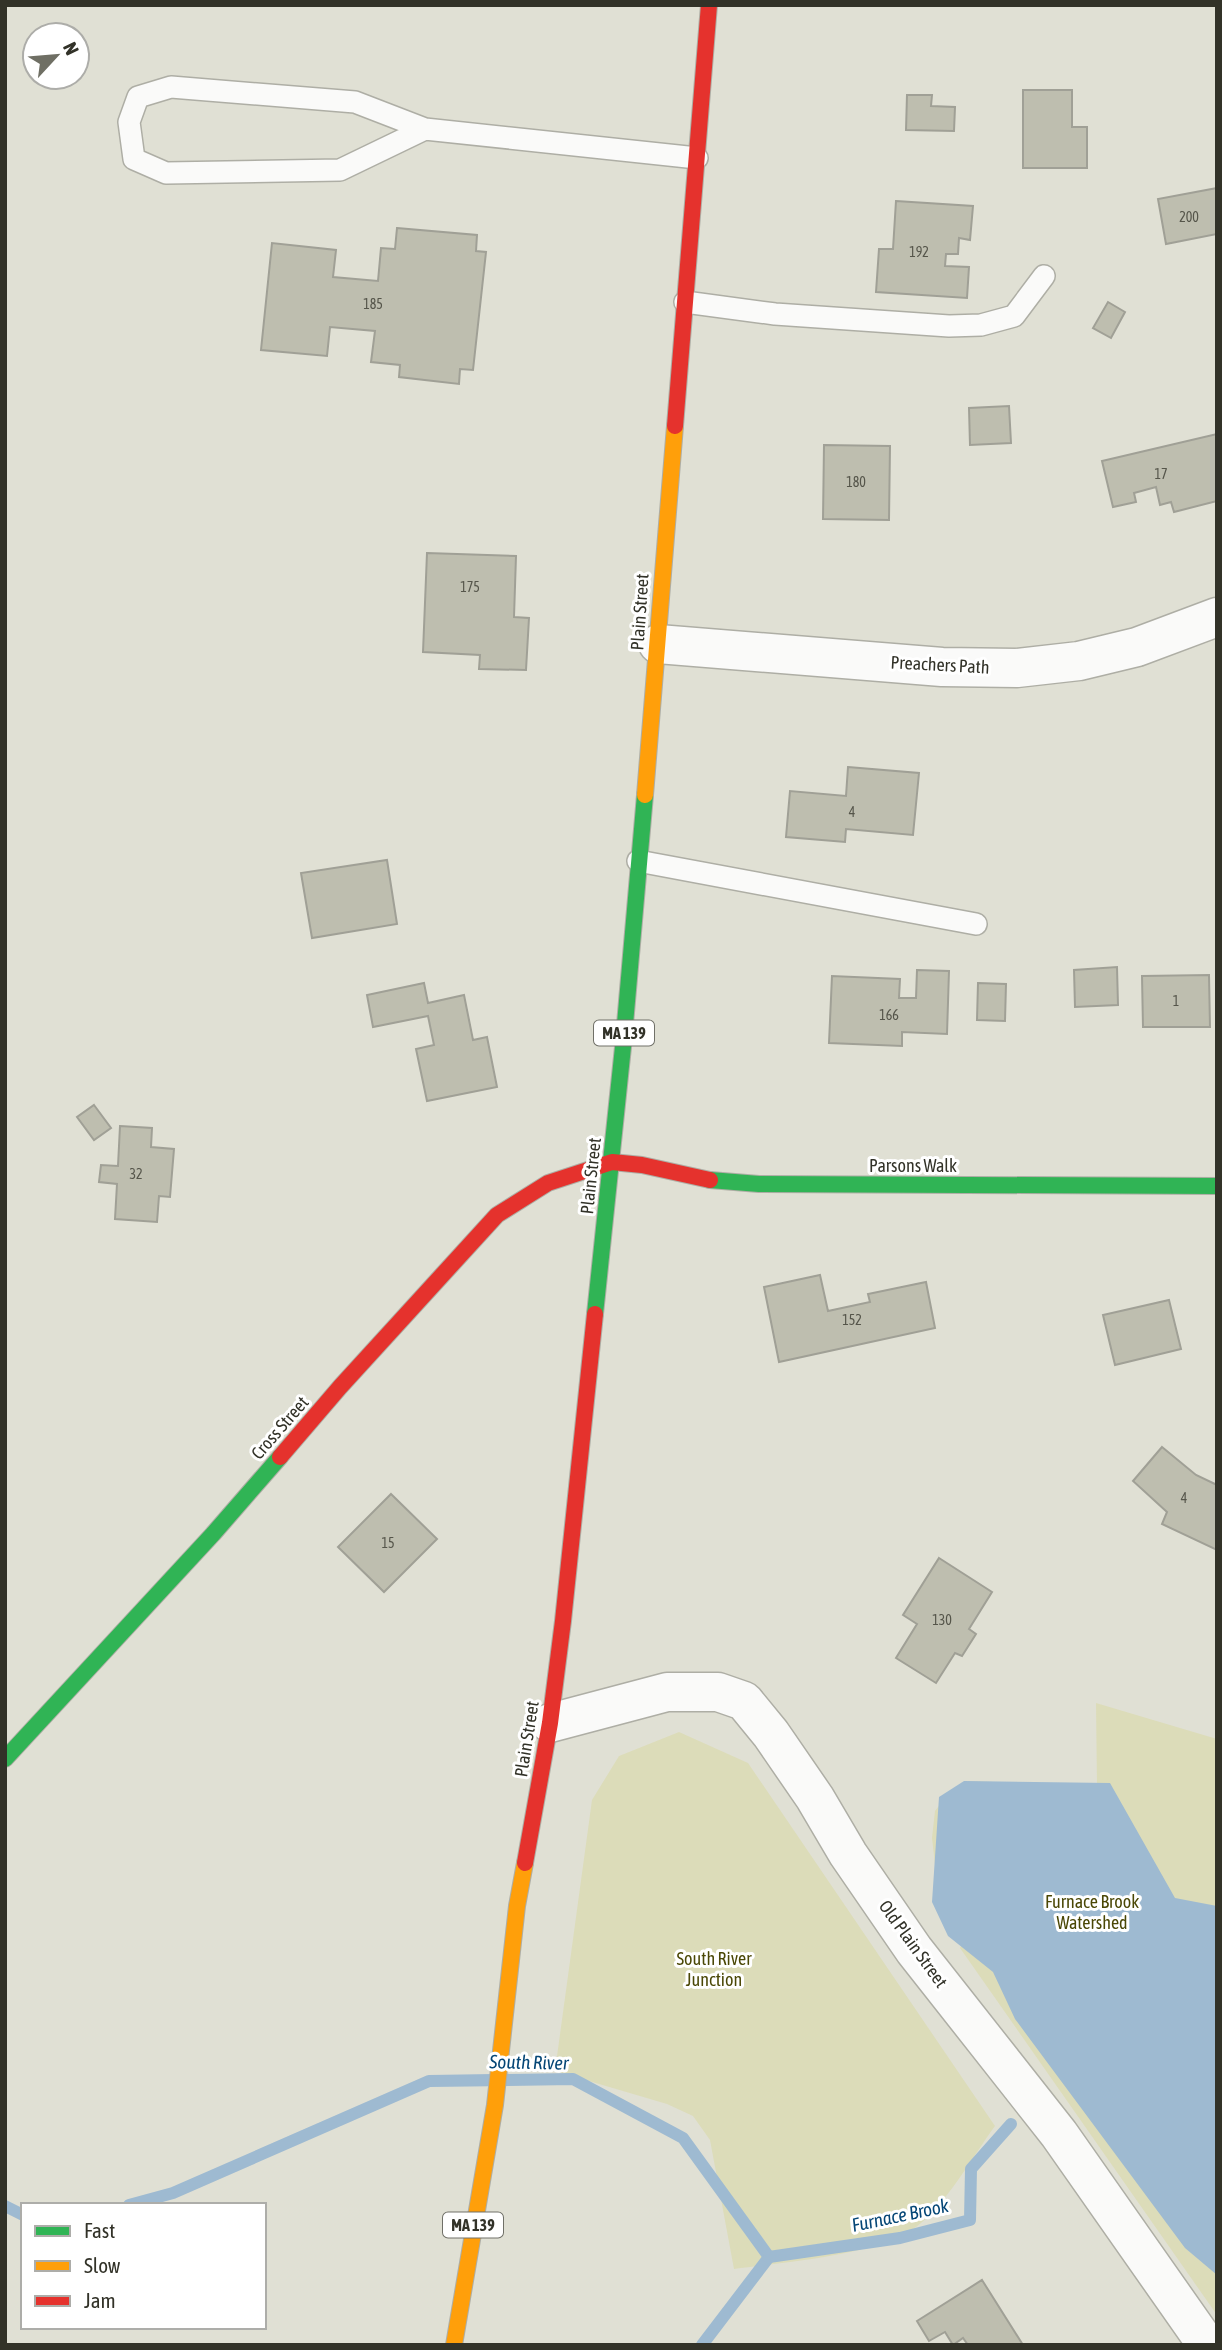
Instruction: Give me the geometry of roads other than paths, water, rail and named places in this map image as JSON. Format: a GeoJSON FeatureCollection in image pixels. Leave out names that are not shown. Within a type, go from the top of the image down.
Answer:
{"type":"FeatureCollection","features":[{"type":"Feature","properties":{"kind":"main road","name":"Plain Street"},"geometry":{"type":"LineString","coordinates":[[454,2345],[495,2105],[517,1906],[550,1723],[612,1162],[658,644],[709,5]]}},
{"type":"Feature","properties":{"kind":"main road","name":"Parsons Walk"},"geometry":{"type":"LineString","coordinates":[[612,1162],[642,1165],[701,1179],[759,1184],[1217,1186]]}},
{"type":"Feature","properties":{"kind":"main road","name":"Cross Street"},"geometry":{"type":"LineString","coordinates":[[5,1759],[204,1544],[340,1387],[497,1215],[548,1184],[612,1162]]}},
{"type":"Feature","properties":{"kind":"street","name":"Preachers Path"},"geometry":{"type":"LineString","coordinates":[[658,644],[942,667],[1017,668],[1079,661],[1137,647],[1217,617]]}},
{"type":"Feature","properties":{"kind":"street","name":"Old Plain Street"},"geometry":{"type":"LineString","coordinates":[[550,1723],[667,1692],[718,1692],[744,1700],[815,1798],[848,1854],[914,1950],[1059,2134],[1207,2345]]}},
{"type":"Feature","properties":{"kind":"lane"},"geometry":{"type":"LineString","coordinates":[[425,129],[340,170],[166,173],[134,159],[129,122],[138,97],[171,87],[355,103],[425,129],[697,158]]}},
{"type":"Feature","properties":{"kind":"lane"},"geometry":{"type":"LineString","coordinates":[[685,302],[775,314],[981,326],[1014,316],[1044,276]]}},
{"type":"Feature","properties":{"kind":"lane"},"geometry":{"type":"LineString","coordinates":[[638,861],[976,924]]}},
{"type":"Feature","properties":{"kind":"water","name":"Furnace Brook Watershed"},"geometry":{"type":"Polygon","coordinates":[[[964,1781],[1110,1783],[1175,1898],[1217,1906],[1217,2275],[1185,2248],[1015,2019],[993,1972],[948,1936],[932,1902],[939,1797],[964,1781]]]}},
{"type":"Feature","properties":{"kind":"waterway","name":"South River"},"geometry":{"type":"LineString","coordinates":[[136,2203],[173,2193],[429,2081],[573,2079],[683,2138],[769,2257],[702,2345]]}},
{"type":"Feature","properties":{"kind":"waterway","name":"Furnace Brook"},"geometry":{"type":"LineString","coordinates":[[769,2257],[900,2238],[970,2220],[971,2169],[1011,2124]]}},
{"type":"Feature","properties":{"kind":"waterway","name":"South River"},"geometry":{"type":"LineString","coordinates":[[5,2206],[21,2214]]}},
{"type":"Feature","properties":{"kind":"park label","name":"South River Junction"},"geometry":{"type":"Point","coordinates":[714,1969]}}]}
